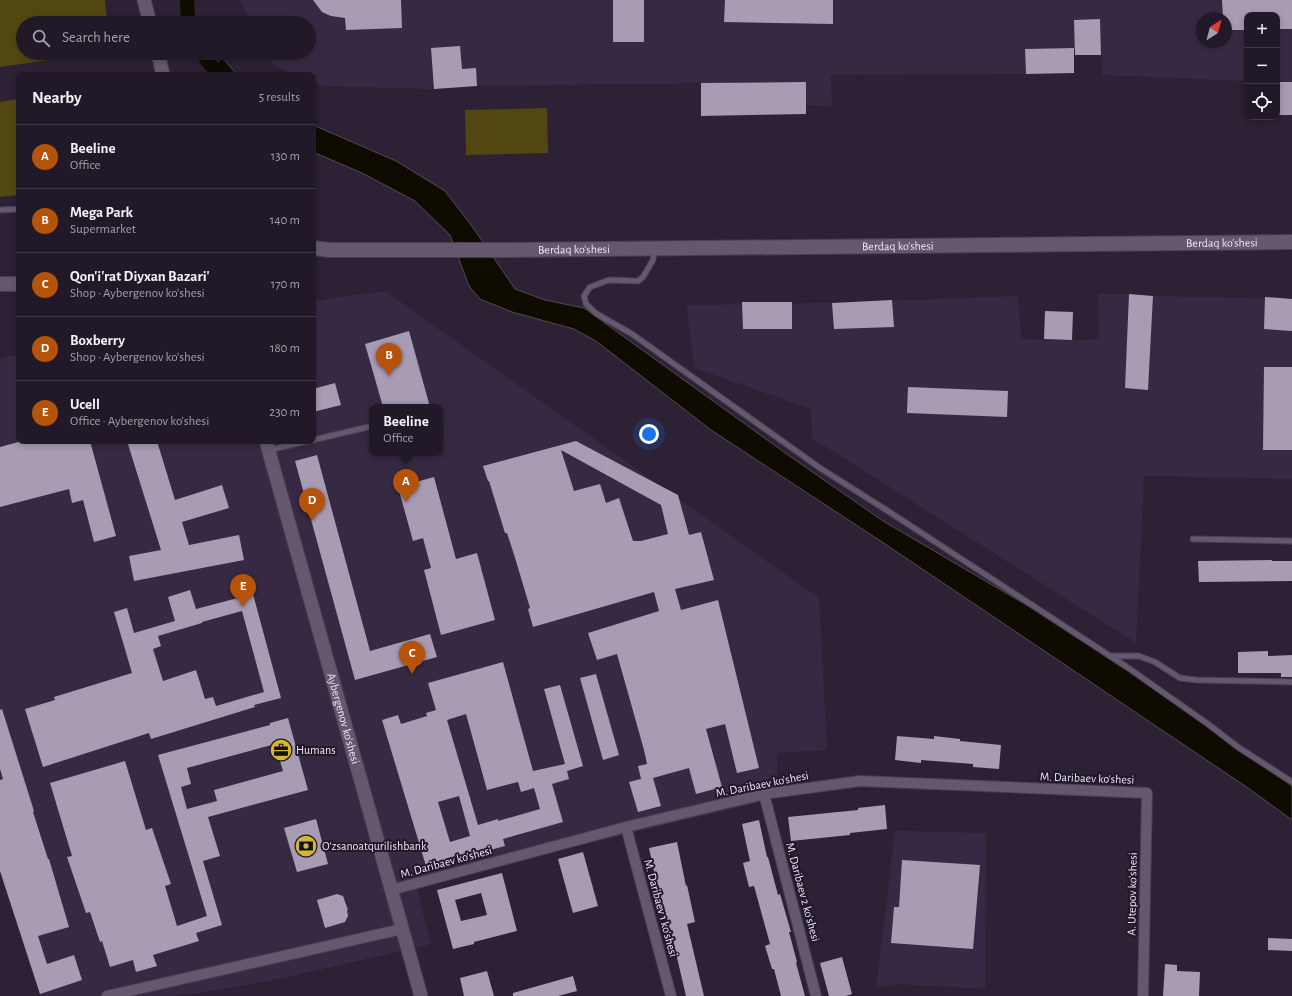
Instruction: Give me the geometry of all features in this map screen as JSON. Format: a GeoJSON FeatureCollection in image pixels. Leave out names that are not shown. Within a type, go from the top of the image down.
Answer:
{"type":"FeatureCollection","features":[{"type":"Feature","properties":{"kind":"main road","name":"Berdaq ko'shesi"},"geometry":{"type":"LineString","coordinates":[[316,248],[388,251],[1292,242]]}},
{"type":"Feature","properties":{"kind":"main road"},"geometry":{"type":"LineString","coordinates":[[316,257],[330,250]]}},
{"type":"Feature","properties":{"kind":"main road"},"geometry":{"type":"LineString","coordinates":[[0,284],[16,284]]}},
{"type":"Feature","properties":{"kind":"street"},"geometry":{"type":"LineString","coordinates":[[144,0],[148,16]]}},
{"type":"Feature","properties":{"kind":"street"},"geometry":{"type":"LineString","coordinates":[[160,60],[162,72]]}},
{"type":"Feature","properties":{"kind":"street","name":"Aybergenov ko'shesi"},"geometry":{"type":"LineString","coordinates":[[267,446],[420,996]]}},
{"type":"Feature","properties":{"kind":"street","name":"M. Daribaev ko'shesi"},"geometry":{"type":"LineString","coordinates":[[391,890],[626,827],[764,794],[860,782],[1147,793]]}},
{"type":"Feature","properties":{"kind":"street","name":"A. Utepov ko'shesi"},"geometry":{"type":"LineString","coordinates":[[1143,996],[1147,793]]}},
{"type":"Feature","properties":{"kind":"street","name":"M. Daribaev 2 ko'shesi"},"geometry":{"type":"LineString","coordinates":[[764,794],[816,996]]}},
{"type":"Feature","properties":{"kind":"street","name":"M. Daribaev 1 ko'shesi"},"geometry":{"type":"LineString","coordinates":[[626,827],[671,996]]}},
{"type":"Feature","properties":{"kind":"street"},"geometry":{"type":"LineString","coordinates":[[107,996],[402,929]]}},
{"type":"Feature","properties":{"kind":"lane"},"geometry":{"type":"LineString","coordinates":[[0,210],[16,209]]}},
{"type":"Feature","properties":{"kind":"lane"},"geometry":{"type":"LineString","coordinates":[[654,249],[653,260],[643,277],[638,281],[609,280],[590,287],[584,296],[586,304],[597,314],[644,341],[820,468],[892,513],[1110,656],[1208,724],[1238,747],[1292,782]]}},
{"type":"Feature","properties":{"kind":"lane"},"geometry":{"type":"LineString","coordinates":[[316,439],[368,427]]}},
{"type":"Feature","properties":{"kind":"lane"},"geometry":{"type":"LineString","coordinates":[[267,446],[283,444]]}},
{"type":"Feature","properties":{"kind":"lane"},"geometry":{"type":"LineString","coordinates":[[1192,539],[1292,540]]}},
{"type":"Feature","properties":{"kind":"lane"},"geometry":{"type":"LineString","coordinates":[[1110,656],[1139,656],[1155,662],[1180,678],[1197,680],[1292,682]]}},
{"type":"Feature","properties":{"kind":"shaded area"},"geometry":{"type":"Polygon","coordinates":[[[0,0],[105,0],[106,16],[16,16],[16,60],[50,60],[0,67],[0,0]]]}},
{"type":"Feature","properties":{"kind":"shaded area"},"geometry":{"type":"Polygon","coordinates":[[[240,0],[725,0],[725,21],[833,23],[833,0],[1292,0],[1292,82],[1280,82],[1280,12],[1244,12],[1244,81],[1102,75],[1100,19],[1074,20],[1075,48],[1025,49],[1026,74],[831,75],[832,107],[806,105],[806,82],[477,86],[434,89],[322,86],[316,83],[316,72],[290,72],[273,65],[270,60],[316,60],[316,16],[248,16],[240,0]]]}},
{"type":"Feature","properties":{"kind":"shaded area"},"geometry":{"type":"Polygon","coordinates":[[[220,60],[224,60],[234,72],[210,72],[220,60]]]}},
{"type":"Feature","properties":{"kind":"shaded area"},"geometry":{"type":"Polygon","coordinates":[[[16,99],[16,195],[0,197],[0,102],[16,99]]]}},
{"type":"Feature","properties":{"kind":"shaded area"},"geometry":{"type":"Polygon","coordinates":[[[547,108],[548,153],[466,155],[465,110],[547,108]]]}},
{"type":"Feature","properties":{"kind":"shaded area"},"geometry":{"type":"Polygon","coordinates":[[[316,126],[396,161],[445,191],[474,229],[515,289],[545,300],[584,308],[788,455],[883,521],[1074,633],[1292,786],[1292,820],[1251,790],[1043,650],[711,430],[596,341],[574,329],[512,312],[480,299],[469,286],[450,235],[415,201],[362,173],[316,153],[316,126]]]}},
{"type":"Feature","properties":{"kind":"shaded area"},"geometry":{"type":"Polygon","coordinates":[[[385,291],[819,598],[827,750],[777,753],[777,798],[416,885],[431,944],[284,978],[174,996],[40,996],[0,871],[0,359],[16,355],[16,444],[316,444],[316,301],[385,291]]]}},
{"type":"Feature","properties":{"kind":"shaded area"},"geometry":{"type":"Polygon","coordinates":[[[1098,294],[1129,294],[1125,388],[1148,389],[1153,296],[1292,299],[1292,479],[1144,476],[1136,643],[812,438],[811,409],[694,368],[687,305],[832,303],[1018,296],[1021,339],[1072,340],[1099,339],[1098,294]]]}},
{"type":"Feature","properties":{"kind":"shaded area"},"geometry":{"type":"Polygon","coordinates":[[[895,831],[986,833],[985,989],[897,984],[876,988],[895,831]]]}},
{"type":"Feature","properties":{"kind":"building"},"geometry":{"type":"Polygon","coordinates":[[[313,0],[401,0],[402,28],[346,30],[345,18],[331,16],[322,12],[313,0]]]}},
{"type":"Feature","properties":{"kind":"building"},"geometry":{"type":"Polygon","coordinates":[[[613,0],[644,0],[644,42],[613,42],[613,0]]]}},
{"type":"Feature","properties":{"kind":"building"},"geometry":{"type":"Polygon","coordinates":[[[725,0],[833,0],[833,24],[724,22],[725,0]]]}},
{"type":"Feature","properties":{"kind":"building"},"geometry":{"type":"Polygon","coordinates":[[[1222,0],[1292,0],[1292,29],[1280,29],[1280,12],[1244,12],[1244,30],[1232,30],[1232,12],[1223,12],[1222,0]]]}},
{"type":"Feature","properties":{"kind":"building"},"geometry":{"type":"Polygon","coordinates":[[[1100,19],[1101,55],[1075,55],[1074,20],[1100,19]]]}},
{"type":"Feature","properties":{"kind":"building"},"geometry":{"type":"Polygon","coordinates":[[[460,46],[462,69],[476,68],[477,86],[434,89],[431,48],[460,46]]]}},
{"type":"Feature","properties":{"kind":"building"},"geometry":{"type":"Polygon","coordinates":[[[1074,48],[1074,73],[1026,74],[1025,49],[1074,48]]]}},
{"type":"Feature","properties":{"kind":"building"},"geometry":{"type":"Polygon","coordinates":[[[806,82],[806,114],[701,116],[701,83],[806,82]]]}},
{"type":"Feature","properties":{"kind":"building"},"geometry":{"type":"Polygon","coordinates":[[[1280,82],[1292,82],[1292,115],[1280,115],[1280,82]]]}},
{"type":"Feature","properties":{"kind":"building"},"geometry":{"type":"Polygon","coordinates":[[[1129,294],[1153,296],[1148,390],[1125,388],[1129,294]]]}},
{"type":"Feature","properties":{"kind":"building"},"geometry":{"type":"Polygon","coordinates":[[[1265,297],[1292,299],[1292,331],[1264,329],[1265,297]]]}},
{"type":"Feature","properties":{"kind":"building"},"geometry":{"type":"Polygon","coordinates":[[[892,300],[894,327],[834,329],[832,303],[892,300]]]}},
{"type":"Feature","properties":{"kind":"building"},"geometry":{"type":"Polygon","coordinates":[[[742,302],[792,302],[792,329],[743,329],[742,302]]]}},
{"type":"Feature","properties":{"kind":"building"},"geometry":{"type":"Polygon","coordinates":[[[1045,311],[1073,312],[1072,340],[1044,339],[1045,311]]]}},
{"type":"Feature","properties":{"kind":"building"},"geometry":{"type":"Polygon","coordinates":[[[409,331],[429,404],[382,404],[365,344],[409,331]]]}},
{"type":"Feature","properties":{"kind":"building"},"geometry":{"type":"Polygon","coordinates":[[[1264,367],[1292,367],[1292,450],[1263,450],[1264,367]]]}},
{"type":"Feature","properties":{"kind":"building"},"geometry":{"type":"Polygon","coordinates":[[[335,383],[341,405],[316,411],[316,388],[335,383]]]}},
{"type":"Feature","properties":{"kind":"building"},"geometry":{"type":"Polygon","coordinates":[[[908,387],[1008,391],[1007,417],[907,413],[908,387]]]}},
{"type":"Feature","properties":{"kind":"building"},"geometry":{"type":"Polygon","coordinates":[[[576,441],[678,495],[689,535],[701,532],[714,580],[675,589],[681,610],[718,600],[759,768],[737,773],[725,724],[706,729],[722,787],[696,794],[689,768],[653,778],[661,806],[638,812],[629,782],[641,779],[638,766],[647,764],[644,750],[617,654],[597,660],[588,633],[659,611],[654,592],[533,627],[528,609],[530,608],[516,561],[507,533],[505,533],[483,466],[576,441]],[[561,450],[574,491],[600,484],[606,503],[619,498],[633,541],[641,541],[668,534],[661,505],[561,450]]]}},
{"type":"Feature","properties":{"kind":"building"},"geometry":{"type":"Polygon","coordinates":[[[16,443],[16,444],[91,444],[116,536],[94,542],[83,500],[72,503],[69,489],[0,507],[0,447],[16,443]]]}},
{"type":"Feature","properties":{"kind":"building"},"geometry":{"type":"Polygon","coordinates":[[[128,444],[158,444],[175,500],[222,485],[229,508],[182,522],[189,545],[239,535],[244,560],[134,581],[129,556],[161,550],[128,444]]]}},
{"type":"Feature","properties":{"kind":"building"},"geometry":{"type":"Polygon","coordinates":[[[317,455],[370,651],[430,634],[437,657],[355,680],[295,461],[317,455]]]}},
{"type":"Feature","properties":{"kind":"building"},"geometry":{"type":"Polygon","coordinates":[[[434,477],[456,559],[477,553],[495,620],[441,635],[424,570],[431,568],[423,538],[413,541],[398,487],[434,477]]]}},
{"type":"Feature","properties":{"kind":"building"},"geometry":{"type":"Polygon","coordinates":[[[1198,561],[1292,561],[1292,581],[1199,582],[1198,561]]]}},
{"type":"Feature","properties":{"kind":"building"},"geometry":{"type":"Polygon","coordinates":[[[190,590],[196,609],[253,594],[281,698],[254,705],[255,707],[151,739],[149,733],[43,767],[25,709],[55,700],[54,697],[132,673],[114,612],[127,608],[134,633],[175,621],[168,597],[190,590]],[[242,611],[158,636],[161,646],[153,649],[163,681],[196,670],[205,699],[213,697],[216,706],[264,692],[242,611]]]}},
{"type":"Feature","properties":{"kind":"building"},"geometry":{"type":"Polygon","coordinates":[[[1268,651],[1268,656],[1292,655],[1292,677],[1281,677],[1281,673],[1238,673],[1238,652],[1268,651]]]}},
{"type":"Feature","properties":{"kind":"building"},"geometry":{"type":"Polygon","coordinates":[[[503,662],[533,771],[565,764],[544,689],[560,685],[583,766],[567,771],[569,779],[552,784],[563,822],[503,839],[505,846],[475,854],[475,852],[426,866],[382,720],[398,715],[401,724],[427,716],[426,713],[436,710],[428,683],[503,662]],[[466,714],[447,720],[478,825],[540,809],[534,788],[521,792],[518,782],[487,790],[466,714]],[[459,796],[438,802],[450,842],[470,836],[459,796]]]}},
{"type":"Feature","properties":{"kind":"building"},"geometry":{"type":"Polygon","coordinates":[[[596,674],[619,755],[603,760],[580,678],[596,674]]]}},
{"type":"Feature","properties":{"kind":"building"},"geometry":{"type":"Polygon","coordinates":[[[2,709],[69,927],[38,936],[47,964],[74,955],[82,980],[40,994],[0,871],[0,780],[3,779],[0,769],[0,710],[2,709]]]}},
{"type":"Feature","properties":{"kind":"building"},"geometry":{"type":"Polygon","coordinates":[[[288,718],[308,790],[208,817],[220,856],[203,861],[222,925],[196,933],[199,941],[153,955],[157,966],[136,972],[133,960],[110,967],[102,941],[100,942],[90,912],[86,913],[67,857],[72,856],[50,783],[125,761],[146,830],[152,828],[171,884],[165,886],[177,926],[207,916],[158,755],[270,725],[270,723],[288,718]],[[275,744],[187,768],[191,784],[181,787],[187,809],[217,801],[214,790],[283,771],[275,744]]]}},
{"type":"Feature","properties":{"kind":"building"},"geometry":{"type":"Polygon","coordinates":[[[897,736],[934,739],[934,736],[960,739],[960,741],[1001,745],[999,769],[973,767],[973,764],[921,760],[921,763],[895,760],[897,736]]]}},
{"type":"Feature","properties":{"kind":"building"},"geometry":{"type":"Polygon","coordinates":[[[885,805],[887,829],[850,833],[850,835],[791,841],[788,817],[858,810],[858,808],[885,805]]]}},
{"type":"Feature","properties":{"kind":"building","name":"Oʻzsanoatqurilishbank"},"geometry":{"type":"Polygon","coordinates":[[[316,819],[328,864],[297,872],[284,828],[316,819]]]}},
{"type":"Feature","properties":{"kind":"building"},"geometry":{"type":"Polygon","coordinates":[[[759,820],[767,857],[791,932],[789,932],[805,996],[781,996],[774,969],[772,969],[765,946],[770,944],[754,886],[749,887],[743,863],[750,861],[742,824],[759,820]]]}},
{"type":"Feature","properties":{"kind":"building"},"geometry":{"type":"Polygon","coordinates":[[[677,842],[695,922],[687,924],[704,996],[686,996],[670,928],[668,928],[657,885],[649,848],[677,842]]]}},
{"type":"Feature","properties":{"kind":"building"},"geometry":{"type":"Polygon","coordinates":[[[583,852],[598,906],[573,913],[558,859],[583,852]]]}},
{"type":"Feature","properties":{"kind":"building"},"geometry":{"type":"Polygon","coordinates":[[[902,860],[980,865],[973,949],[891,943],[894,907],[899,907],[902,860]]]}},
{"type":"Feature","properties":{"kind":"building"},"geometry":{"type":"Polygon","coordinates":[[[502,873],[517,931],[453,949],[437,890],[502,873]],[[481,893],[455,900],[461,921],[487,915],[481,893]]]}},
{"type":"Feature","properties":{"kind":"building"},"geometry":{"type":"Polygon","coordinates":[[[337,894],[343,896],[348,910],[348,916],[345,922],[325,928],[317,900],[337,894]]]}},
{"type":"Feature","properties":{"kind":"building"},"geometry":{"type":"Polygon","coordinates":[[[1268,938],[1292,939],[1292,951],[1268,950],[1268,938]]]}},
{"type":"Feature","properties":{"kind":"building"},"geometry":{"type":"Polygon","coordinates":[[[842,957],[852,994],[846,996],[829,996],[820,963],[842,957]]]}},
{"type":"Feature","properties":{"kind":"building"},"geometry":{"type":"Polygon","coordinates":[[[1165,964],[1177,965],[1177,971],[1200,972],[1199,996],[1163,996],[1165,964]]]}},
{"type":"Feature","properties":{"kind":"building"},"geometry":{"type":"Polygon","coordinates":[[[487,971],[494,996],[464,996],[460,978],[487,971]]]}},
{"type":"Feature","properties":{"kind":"building"},"geometry":{"type":"Polygon","coordinates":[[[573,976],[577,991],[558,996],[513,996],[513,993],[573,976]]]}},
{"type":"Feature","properties":{"kind":"waterway"},"geometry":{"type":"LineString","coordinates":[[187,0],[188,16]]}},
{"type":"Feature","properties":{"kind":"waterway"},"geometry":{"type":"LineString","coordinates":[[207,60],[217,72]]}},
{"type":"Feature","properties":{"kind":"place","name":"Mega Park"},"geometry":{"type":"Point","coordinates":[389,376]}},
{"type":"Feature","properties":{"kind":"place","name":"Beeline"},"geometry":{"type":"Point","coordinates":[406,502]}},
{"type":"Feature","properties":{"kind":"place","name":"Boxberry"},"geometry":{"type":"Point","coordinates":[312,521]}},
{"type":"Feature","properties":{"kind":"place","name":"Ucell"},"geometry":{"type":"Point","coordinates":[243,607]}},
{"type":"Feature","properties":{"kind":"place","name":"Qon'i'rat Diyxan Bazari'"},"geometry":{"type":"Point","coordinates":[412,674]}},
{"type":"Feature","properties":{"kind":"place","name":"Humans"},"geometry":{"type":"Point","coordinates":[281,750]}},
{"type":"Feature","properties":{"kind":"place","name":"Oʻzsanoatqurilishbank"},"geometry":{"type":"Point","coordinates":[306,846]}}]}
